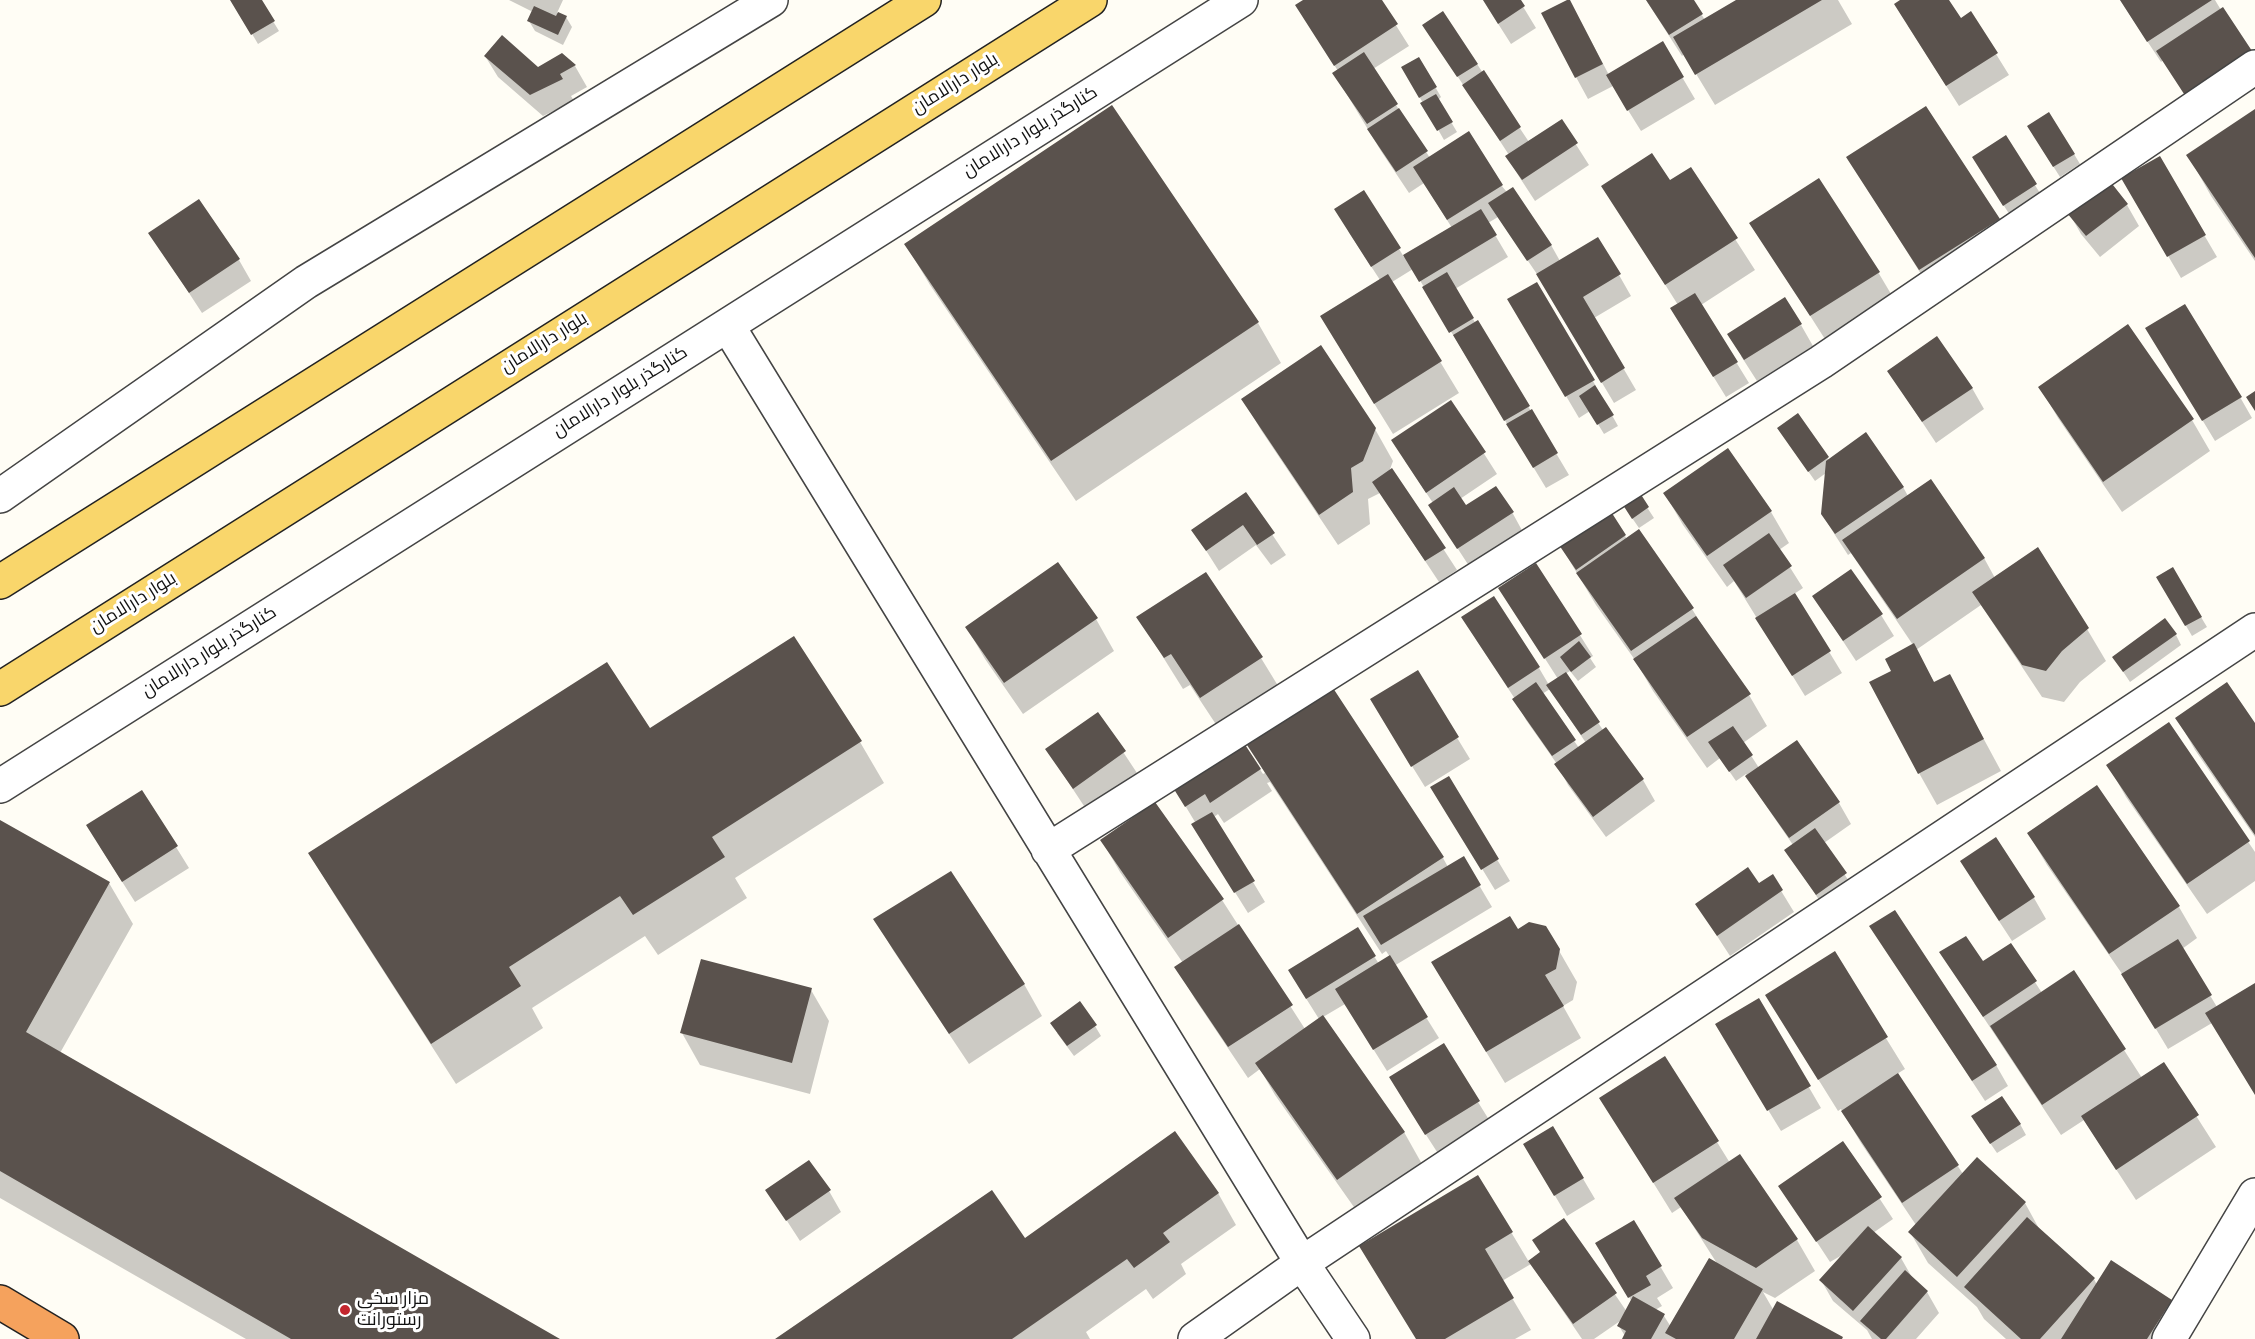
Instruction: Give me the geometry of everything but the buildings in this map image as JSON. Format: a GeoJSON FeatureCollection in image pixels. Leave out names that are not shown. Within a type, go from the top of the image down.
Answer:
{"type":"FeatureCollection","features":[{"type":"Feature","properties":{"kind":"highway"},"geometry":{"type":"LineString","coordinates":[[0,1302],[62,1339]]}},
{"type":"Feature","properties":{"kind":"main road"},"geometry":{"type":"LineString","coordinates":[[0,582],[924,0]]}},
{"type":"Feature","properties":{"kind":"main road","name":"بلوار دارالامان"},"geometry":{"type":"LineString","coordinates":[[0,689],[1090,0]]}},
{"type":"Feature","properties":{"kind":"street"},"geometry":{"type":"LineString","coordinates":[[0,496],[306,282],[771,0]]}},
{"type":"Feature","properties":{"kind":"street","name":"کنارگذر بلوار دارالامان"},"geometry":{"type":"LineString","coordinates":[[0,786],[1241,0]]}},
{"type":"Feature","properties":{"kind":"street"},"geometry":{"type":"LineString","coordinates":[[1048,850],[1821,362],[2255,67]]}},
{"type":"Feature","properties":{"kind":"street"},"geometry":{"type":"LineString","coordinates":[[728,326],[1302,1263],[1353,1339]]}},
{"type":"Feature","properties":{"kind":"street"},"geometry":{"type":"LineString","coordinates":[[1195,1339],[1302,1263],[2255,630]]}},
{"type":"Feature","properties":{"kind":"street"},"geometry":{"type":"LineString","coordinates":[[2169,1339],[2255,1195]]}},
{"type":"Feature","properties":{"kind":"place","name":"مزار سخی رستورانت"},"geometry":{"type":"Point","coordinates":[345,1310]}}]}
